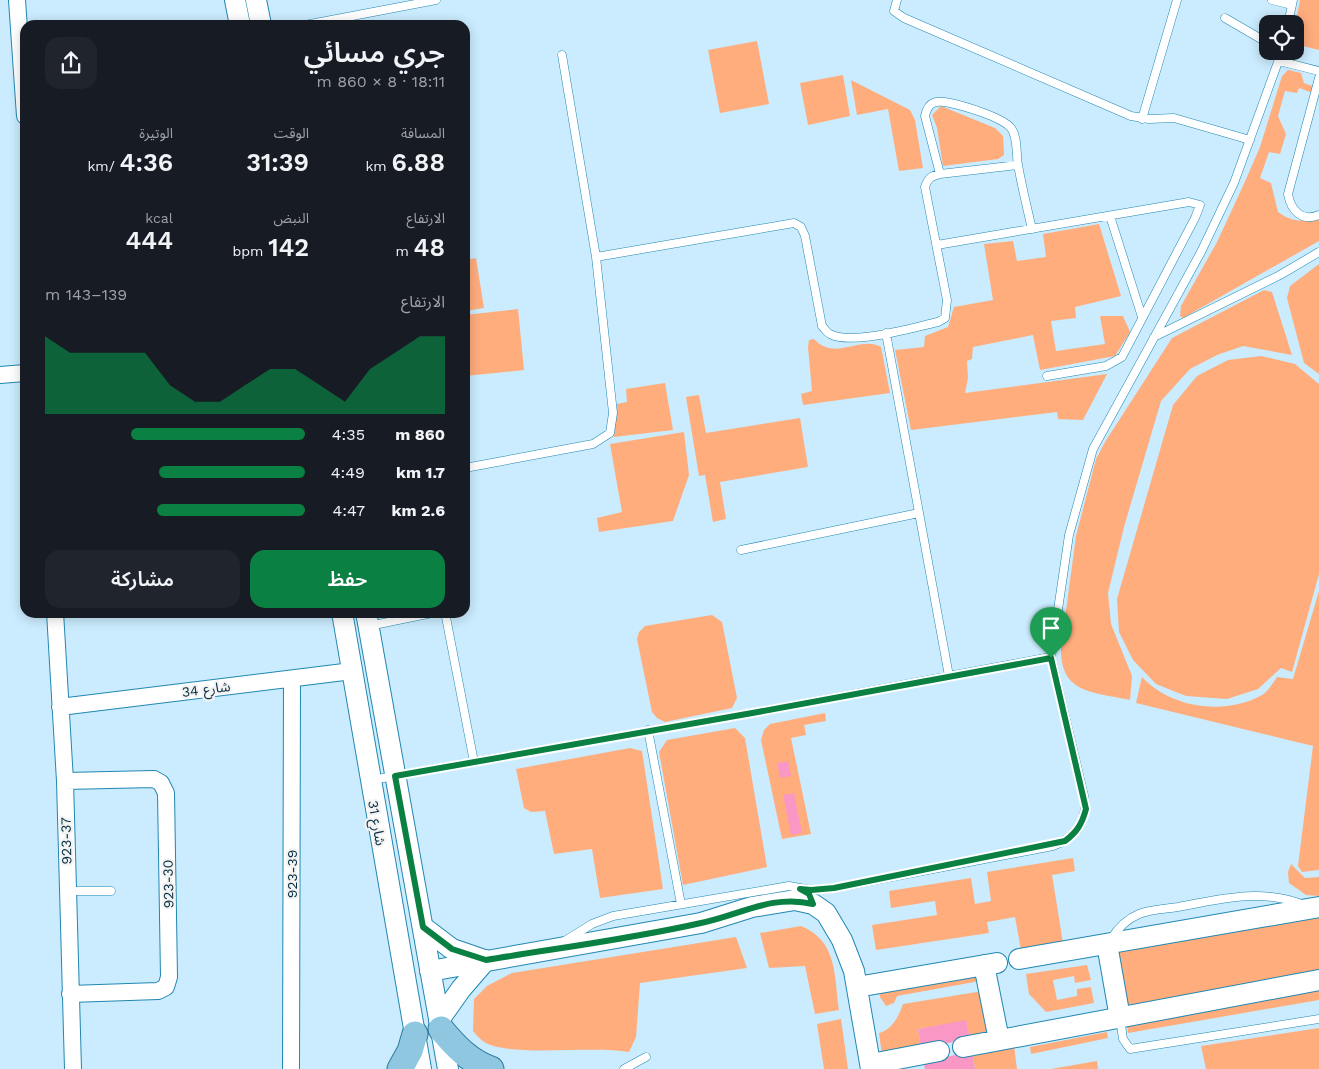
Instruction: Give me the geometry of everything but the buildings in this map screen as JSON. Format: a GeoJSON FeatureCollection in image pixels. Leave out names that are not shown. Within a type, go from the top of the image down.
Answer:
{"type":"FeatureCollection","features":[{"type":"Feature","properties":{"kind":"main road"},"geometry":{"type":"LineString","coordinates":[[440,1025],[454,1045],[469,1058],[491,1069]]}},
{"type":"Feature","properties":{"kind":"main road"},"geometry":{"type":"LineString","coordinates":[[400,1069],[410,1051],[415,1034]]}},
{"type":"Feature","properties":{"kind":"street"},"geometry":{"type":"LineString","coordinates":[[17,0],[20,44]]}},
{"type":"Feature","properties":{"kind":"street"},"geometry":{"type":"LineString","coordinates":[[235,0],[239,20]]}},
{"type":"Feature","properties":{"kind":"street"},"geometry":{"type":"LineString","coordinates":[[256,0],[260,20]]}},
{"type":"Feature","properties":{"kind":"street"},"geometry":{"type":"LineString","coordinates":[[0,375],[20,373]]}},
{"type":"Feature","properties":{"kind":"street","name":"923-37"},"geometry":{"type":"LineString","coordinates":[[55,618],[64,781],[73,1069]]}},
{"type":"Feature","properties":{"kind":"street","name":"شارع 31"},"geometry":{"type":"LineString","coordinates":[[343,618],[421,1069]]}},
{"type":"Feature","properties":{"kind":"street","name":"شارع 31"},"geometry":{"type":"LineString","coordinates":[[368,620],[448,1069]]}},
{"type":"Feature","properties":{"kind":"street","name":"شارع 34"},"geometry":{"type":"LineString","coordinates":[[60,707],[352,671]]}},
{"type":"Feature","properties":{"kind":"street","name":"923-39"},"geometry":{"type":"LineString","coordinates":[[292,679],[292,1069]]}},
{"type":"Feature","properties":{"kind":"street","name":"923-30"},"geometry":{"type":"LineString","coordinates":[[64,781],[154,779],[161,783],[166,792],[169,977],[166,987],[158,991],[70,994]]}},
{"type":"Feature","properties":{"kind":"street"},"geometry":{"type":"LineString","coordinates":[[430,971],[701,924],[746,908],[796,900],[813,904],[826,913],[842,940],[857,987],[871,1067],[939,1051]]}},
{"type":"Feature","properties":{"kind":"street"},"geometry":{"type":"LineString","coordinates":[[1019,959],[1316,908]]}},
{"type":"Feature","properties":{"kind":"street"},"geometry":{"type":"LineString","coordinates":[[423,927],[452,949],[486,960]]}},
{"type":"Feature","properties":{"kind":"street"},"geometry":{"type":"LineString","coordinates":[[1107,944],[1120,1018]]}},
{"type":"Feature","properties":{"kind":"street"},"geometry":{"type":"LineString","coordinates":[[440,1025],[461,989],[486,960]]}},
{"type":"Feature","properties":{"kind":"street"},"geometry":{"type":"LineString","coordinates":[[857,987],[991,964],[999,1040]]}},
{"type":"Feature","properties":{"kind":"street"},"geometry":{"type":"LineString","coordinates":[[963,1047],[1319,980]]}},
{"type":"Feature","properties":{"kind":"lane"},"geometry":{"type":"LineString","coordinates":[[331,20],[436,0]]}},
{"type":"Feature","properties":{"kind":"lane"},"geometry":{"type":"LineString","coordinates":[[896,0],[894,11],[904,18],[1142,119],[1174,118],[1250,140]]}},
{"type":"Feature","properties":{"kind":"lane"},"geometry":{"type":"LineString","coordinates":[[1142,119],[1177,0]]}},
{"type":"Feature","properties":{"kind":"lane"},"geometry":{"type":"LineString","coordinates":[[1272,0],[1292,2],[1290,15]]}},
{"type":"Feature","properties":{"kind":"lane"},"geometry":{"type":"LineString","coordinates":[[1225,18],[1259,38]]}},
{"type":"Feature","properties":{"kind":"lane"},"geometry":{"type":"LineString","coordinates":[[470,467],[592,444],[610,433],[613,412],[596,257],[562,56]]}},
{"type":"Feature","properties":{"kind":"lane"},"geometry":{"type":"LineString","coordinates":[[553,949],[578,931],[613,916],[789,886],[811,890],[834,888],[1053,846],[1065,841],[1076,833],[1084,816],[1084,796],[1051,658],[1070,535],[1093,449],[1201,252],[1234,184],[1279,61],[1319,71]]}},
{"type":"Feature","properties":{"kind":"lane"},"geometry":{"type":"LineString","coordinates":[[1319,78],[1288,194],[1293,209],[1300,215],[1309,217],[1319,215]]}},
{"type":"Feature","properties":{"kind":"lane"},"geometry":{"type":"LineString","coordinates":[[940,174],[925,116],[927,108],[940,101],[957,104],[1008,124],[1014,136],[1018,165],[1032,229]]}},
{"type":"Feature","properties":{"kind":"lane"},"geometry":{"type":"LineString","coordinates":[[596,257],[794,223],[801,227],[805,236],[822,326],[829,334],[851,338],[938,322],[945,318],[947,300],[925,187],[927,180],[932,176],[940,174],[1018,165]]}},
{"type":"Feature","properties":{"kind":"lane"},"geometry":{"type":"LineString","coordinates":[[937,245],[1189,202],[1200,205],[1122,357],[1113,363],[1047,376]]}},
{"type":"Feature","properties":{"kind":"lane"},"geometry":{"type":"LineString","coordinates":[[1110,216],[1142,317]]}},
{"type":"Feature","properties":{"kind":"lane"},"geometry":{"type":"LineString","coordinates":[[1154,337],[1280,275],[1319,252]]}},
{"type":"Feature","properties":{"kind":"lane"},"geometry":{"type":"LineString","coordinates":[[886,333],[949,676]]}},
{"type":"Feature","properties":{"kind":"lane"},"geometry":{"type":"LineString","coordinates":[[742,550],[919,513]]}},
{"type":"Feature","properties":{"kind":"lane"},"geometry":{"type":"LineString","coordinates":[[368,620],[386,618]]}},
{"type":"Feature","properties":{"kind":"lane"},"geometry":{"type":"LineString","coordinates":[[446,618],[474,762]]}},
{"type":"Feature","properties":{"kind":"lane"},"geometry":{"type":"LineString","coordinates":[[370,781],[1051,658]]}},
{"type":"Feature","properties":{"kind":"lane"},"geometry":{"type":"LineString","coordinates":[[648,730],[681,904]]}},
{"type":"Feature","properties":{"kind":"lane"},"geometry":{"type":"LineString","coordinates":[[800,889],[809,894],[813,904]]}},
{"type":"Feature","properties":{"kind":"lane"},"geometry":{"type":"LineString","coordinates":[[67,891],[111,891]]}},
{"type":"Feature","properties":{"kind":"lane"},"geometry":{"type":"LineString","coordinates":[[722,897],[741,900],[746,908]]}},
{"type":"Feature","properties":{"kind":"lane"},"geometry":{"type":"LineString","coordinates":[[1120,1018],[1123,1039],[1130,1049],[1142,1049],[1319,1019]]}},
{"type":"Feature","properties":{"kind":"lane"},"geometry":{"type":"LineString","coordinates":[[624,1069],[632,1062],[646,1057]]}},
{"type":"Feature","properties":{"kind":"shaded area"},"geometry":{"type":"Polygon","coordinates":[[[1300,0],[1319,0],[1319,50],[1304,46],[1304,15],[1297,15],[1300,0]]]}},
{"type":"Feature","properties":{"kind":"shaded area"},"geometry":{"type":"Polygon","coordinates":[[[757,41],[769,104],[720,113],[708,50],[757,41]]]}},
{"type":"Feature","properties":{"kind":"shaded area"},"geometry":{"type":"Polygon","coordinates":[[[1288,70],[1301,73],[1304,83],[1315,87],[1313,93],[1299,88],[1297,93],[1285,91],[1278,116],[1286,134],[1280,154],[1269,152],[1260,178],[1271,183],[1278,212],[1288,218],[1297,220],[1319,218],[1319,241],[1183,318],[1180,316],[1181,306],[1217,242],[1243,186],[1260,147],[1282,76],[1288,70]]]}},
{"type":"Feature","properties":{"kind":"shaded area"},"geometry":{"type":"Polygon","coordinates":[[[843,75],[850,116],[808,125],[800,83],[843,75]]]}},
{"type":"Feature","properties":{"kind":"shaded area"},"geometry":{"type":"Polygon","coordinates":[[[851,80],[910,110],[915,120],[923,168],[899,171],[888,109],[857,115],[851,80]]]}},
{"type":"Feature","properties":{"kind":"shaded area"},"geometry":{"type":"Polygon","coordinates":[[[941,106],[995,128],[1003,136],[1004,155],[998,159],[943,166],[937,128],[932,115],[941,106]]]}},
{"type":"Feature","properties":{"kind":"shaded area"},"geometry":{"type":"Polygon","coordinates":[[[1099,224],[1121,296],[1075,307],[1076,318],[1051,321],[1056,351],[1105,344],[1100,316],[1123,316],[1130,332],[1115,356],[1040,370],[1033,335],[973,347],[972,359],[967,361],[968,378],[965,393],[1107,374],[1083,420],[1058,419],[1057,412],[911,430],[895,350],[924,347],[925,336],[948,327],[954,307],[993,300],[984,244],[1013,241],[1017,261],[1046,257],[1043,234],[1099,224]]]}},
{"type":"Feature","properties":{"kind":"shaded area"},"geometry":{"type":"Polygon","coordinates":[[[476,258],[484,308],[470,310],[470,259],[476,258]]]}},
{"type":"Feature","properties":{"kind":"shaded area"},"geometry":{"type":"Polygon","coordinates":[[[1319,264],[1319,374],[1304,363],[1287,298],[1290,286],[1319,264]]]}},
{"type":"Feature","properties":{"kind":"shaded area"},"geometry":{"type":"Polygon","coordinates":[[[1264,290],[1272,292],[1292,355],[1243,346],[1217,355],[1190,369],[1161,401],[1124,527],[1108,593],[1111,624],[1132,676],[1130,700],[1082,688],[1073,683],[1066,674],[1062,663],[1061,648],[1076,536],[1096,459],[1172,338],[1264,290]]]}},
{"type":"Feature","properties":{"kind":"shaded area"},"geometry":{"type":"Polygon","coordinates":[[[518,309],[524,370],[470,375],[470,314],[518,309]]]}},
{"type":"Feature","properties":{"kind":"shaded area"},"geometry":{"type":"Polygon","coordinates":[[[814,339],[830,348],[865,344],[881,347],[890,393],[803,405],[801,394],[812,391],[808,347],[809,340],[814,339]]]}},
{"type":"Feature","properties":{"kind":"shaded area"},"geometry":{"type":"Polygon","coordinates":[[[1261,356],[1295,364],[1319,384],[1319,574],[1292,672],[1281,668],[1258,689],[1227,699],[1186,696],[1156,684],[1133,660],[1119,632],[1117,599],[1173,405],[1197,376],[1228,360],[1261,356]]]}},
{"type":"Feature","properties":{"kind":"shaded area"},"geometry":{"type":"Polygon","coordinates":[[[665,383],[673,430],[614,437],[617,404],[627,402],[626,389],[665,383]]]}},
{"type":"Feature","properties":{"kind":"shaded area"},"geometry":{"type":"Polygon","coordinates":[[[699,395],[706,433],[800,418],[808,467],[720,482],[726,519],[713,522],[705,475],[699,476],[686,397],[699,395]]]}},
{"type":"Feature","properties":{"kind":"shaded area"},"geometry":{"type":"Polygon","coordinates":[[[684,432],[689,475],[673,521],[599,532],[597,518],[622,512],[610,444],[684,432]]]}},
{"type":"Feature","properties":{"kind":"shaded area"},"geometry":{"type":"Polygon","coordinates":[[[1319,591],[1319,870],[1302,872],[1298,866],[1313,746],[1136,703],[1142,677],[1154,688],[1168,696],[1199,706],[1215,707],[1247,702],[1262,695],[1277,677],[1293,679],[1319,591]]]}},
{"type":"Feature","properties":{"kind":"shaded area"},"geometry":{"type":"Polygon","coordinates":[[[712,615],[722,622],[737,698],[732,708],[665,722],[657,718],[652,712],[637,639],[639,632],[645,626],[712,615]]]}},
{"type":"Feature","properties":{"kind":"shaded area"},"geometry":{"type":"Polygon","coordinates":[[[825,713],[826,721],[804,725],[806,735],[791,738],[811,834],[782,839],[761,740],[764,730],[770,724],[825,713]]]}},
{"type":"Feature","properties":{"kind":"shaded area"},"geometry":{"type":"Polygon","coordinates":[[[735,728],[745,738],[767,867],[683,885],[659,752],[667,740],[735,728]]]}},
{"type":"Feature","properties":{"kind":"shaded area"},"geometry":{"type":"Polygon","coordinates":[[[630,748],[642,751],[663,889],[600,898],[592,849],[554,854],[545,811],[531,812],[524,808],[516,769],[630,748]]]}},
{"type":"Feature","properties":{"kind":"shaded area"},"geometry":{"type":"Polygon","coordinates":[[[788,761],[791,776],[780,778],[777,763],[788,761]]]}},
{"type":"Feature","properties":{"kind":"shaded area"},"geometry":{"type":"Polygon","coordinates":[[[794,793],[802,833],[791,835],[783,795],[794,793]]]}},
{"type":"Feature","properties":{"kind":"shaded area"},"geometry":{"type":"Polygon","coordinates":[[[1073,858],[1075,871],[1052,875],[1063,943],[1021,950],[1015,917],[987,922],[989,933],[876,950],[872,925],[937,915],[935,901],[891,908],[889,891],[971,878],[975,904],[991,901],[987,872],[1073,858]]]}},
{"type":"Feature","properties":{"kind":"shaded area"},"geometry":{"type":"Polygon","coordinates":[[[1291,864],[1305,878],[1319,877],[1319,896],[1306,895],[1289,883],[1288,872],[1291,864]]]}},
{"type":"Feature","properties":{"kind":"shaded area"},"geometry":{"type":"Polygon","coordinates":[[[1319,913],[1319,970],[1123,1006],[1115,949],[1319,913]]]}},
{"type":"Feature","properties":{"kind":"shaded area"},"geometry":{"type":"Polygon","coordinates":[[[801,926],[822,941],[828,950],[835,972],[839,1010],[815,1014],[805,966],[769,968],[760,933],[801,926]]]}},
{"type":"Feature","properties":{"kind":"shaded area"},"geometry":{"type":"Polygon","coordinates":[[[736,937],[747,968],[640,983],[636,1037],[629,1052],[613,1050],[532,1050],[497,1047],[484,1042],[473,1031],[474,999],[487,986],[512,973],[736,937]]]}},
{"type":"Feature","properties":{"kind":"shaded area"},"geometry":{"type":"Polygon","coordinates":[[[1087,965],[1091,980],[1075,983],[1074,976],[1053,980],[1057,1000],[1077,996],[1077,989],[1091,987],[1094,1003],[1046,1012],[1029,994],[1026,974],[1087,965]]]}},
{"type":"Feature","properties":{"kind":"shaded area"},"geometry":{"type":"Polygon","coordinates":[[[973,972],[980,981],[897,996],[894,1003],[886,1006],[880,997],[879,988],[973,972]]]}},
{"type":"Feature","properties":{"kind":"shaded area"},"geometry":{"type":"Polygon","coordinates":[[[1319,990],[1319,1000],[1128,1033],[1127,1025],[1319,990]]]}},
{"type":"Feature","properties":{"kind":"shaded area"},"geometry":{"type":"Polygon","coordinates":[[[983,991],[990,1035],[970,1039],[966,1021],[918,1029],[921,1048],[882,1055],[879,1033],[891,1026],[903,1004],[983,991]]]}},
{"type":"Feature","properties":{"kind":"shaded area"},"geometry":{"type":"Polygon","coordinates":[[[841,1019],[848,1069],[824,1069],[817,1024],[841,1019]]]}},
{"type":"Feature","properties":{"kind":"shaded area"},"geometry":{"type":"Polygon","coordinates":[[[966,1020],[970,1039],[921,1048],[918,1029],[966,1020]]]}},
{"type":"Feature","properties":{"kind":"shaded area"},"geometry":{"type":"Polygon","coordinates":[[[1319,1028],[1319,1069],[1206,1069],[1201,1046],[1319,1028]]]}},
{"type":"Feature","properties":{"kind":"shaded area"},"geometry":{"type":"Polygon","coordinates":[[[1107,1032],[1108,1038],[1031,1054],[1030,1047],[1107,1032]]]}},
{"type":"Feature","properties":{"kind":"shaded area"},"geometry":{"type":"Polygon","coordinates":[[[1014,1046],[1017,1069],[975,1069],[972,1052],[1014,1046]]]}},
{"type":"Feature","properties":{"kind":"shaded area"},"geometry":{"type":"Polygon","coordinates":[[[972,1052],[975,1069],[925,1069],[923,1061],[972,1052]]]}},
{"type":"Feature","properties":{"kind":"shaded area"},"geometry":{"type":"Polygon","coordinates":[[[1097,1061],[1098,1069],[1051,1069],[1097,1061]]]}},
{"type":"Feature","properties":{"kind":"route"},"geometry":{"type":"LineString","coordinates":[[1051,658],[1086,809],[1083,822],[1076,833],[1065,841],[1053,846],[823,890],[800,889],[805,890],[809,894],[813,904],[796,900],[765,904],[740,910],[728,916],[701,924],[486,960],[474,958],[452,949],[441,943],[423,927],[395,776],[1051,658]]}}]}
